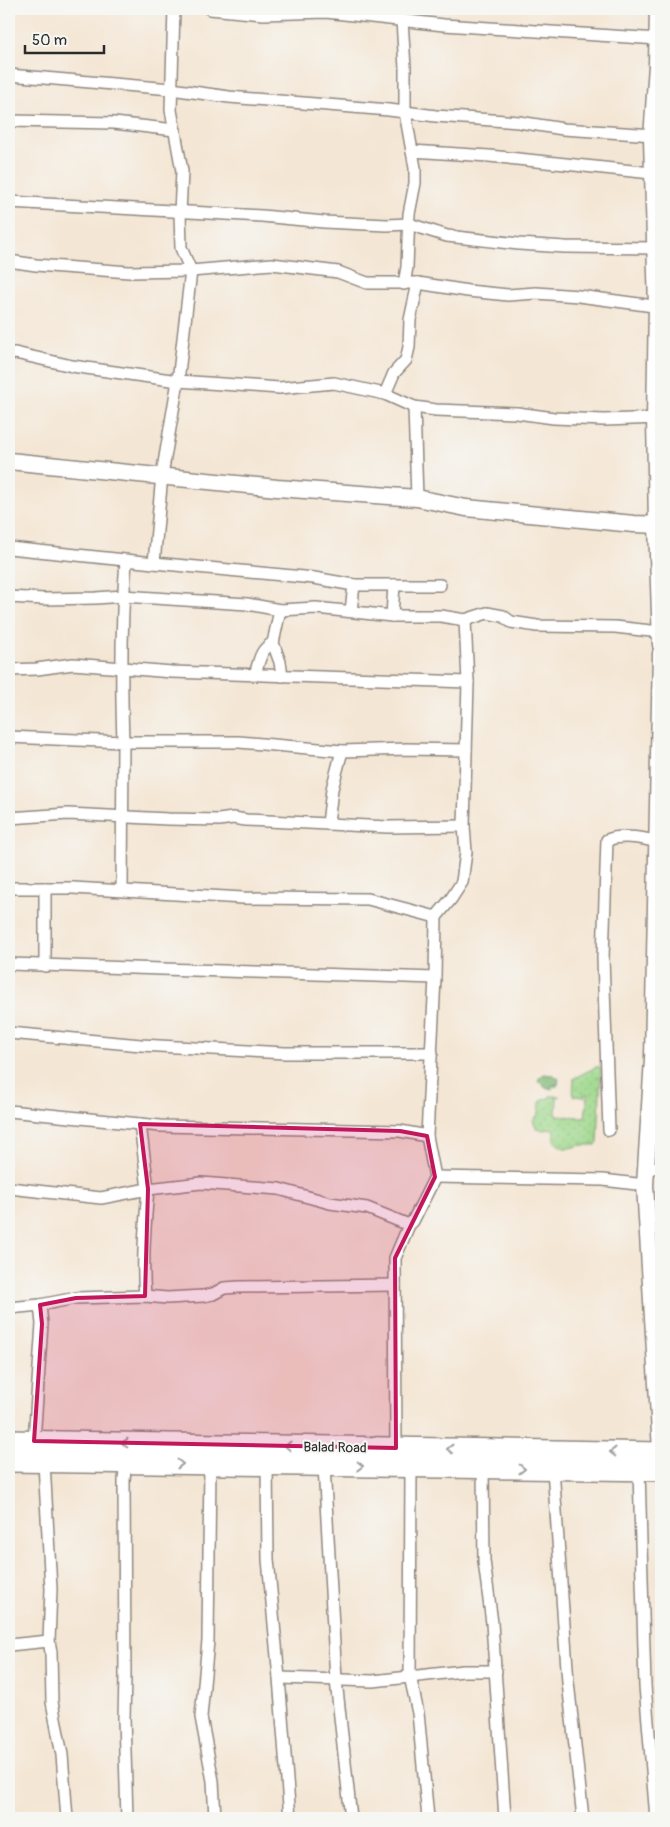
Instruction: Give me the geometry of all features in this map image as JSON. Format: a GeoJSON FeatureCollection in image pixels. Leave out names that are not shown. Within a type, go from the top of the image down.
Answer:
{"type":"FeatureCollection","features":[{"type":"Feature","properties":{"kind":"highway","name":"Balad Road"},"geometry":{"type":"LineString","coordinates":[[9,1441],[661,1451]]}},
{"type":"Feature","properties":{"kind":"highway","name":"Balad Road"},"geometry":{"type":"LineString","coordinates":[[9,1462],[661,1470]]}},
{"type":"Feature","properties":{"kind":"street"},"geometry":{"type":"LineString","coordinates":[[154,563],[162,475],[178,381],[190,271],[181,248],[182,171],[171,110],[174,9]]}},
{"type":"Feature","properties":{"kind":"street"},"geometry":{"type":"LineString","coordinates":[[210,9],[263,14],[329,10],[381,19],[444,25],[658,39]]}},
{"type":"Feature","properties":{"kind":"street"},"geometry":{"type":"LineString","coordinates":[[404,284],[407,267],[409,224],[415,183],[415,168],[405,112],[406,20],[410,9]]}},
{"type":"Feature","properties":{"kind":"street"},"geometry":{"type":"LineString","coordinates":[[9,597],[44,599],[123,596],[247,604],[280,610],[316,608],[392,616],[441,616],[465,620],[487,613],[502,616],[511,622],[537,626],[615,627],[661,639],[656,138],[659,65],[658,9]]}},
{"type":"Feature","properties":{"kind":"street"},"geometry":{"type":"LineString","coordinates":[[9,74],[171,89],[229,97],[519,122],[563,129],[656,138]]}},
{"type":"Feature","properties":{"kind":"street"},"geometry":{"type":"LineString","coordinates":[[9,121],[114,123],[175,130]]}},
{"type":"Feature","properties":{"kind":"street"},"geometry":{"type":"LineString","coordinates":[[412,151],[489,156],[657,173]]}},
{"type":"Feature","properties":{"kind":"street"},"geometry":{"type":"LineString","coordinates":[[9,202],[262,216],[387,226],[409,224],[447,236],[519,244],[657,254]]}},
{"type":"Feature","properties":{"kind":"street"},"geometry":{"type":"LineString","coordinates":[[9,261],[36,265],[129,272],[190,271],[272,264],[338,272],[367,283],[418,283],[508,295],[536,293],[579,296],[659,307]]}},
{"type":"Feature","properties":{"kind":"street"},"geometry":{"type":"LineString","coordinates":[[385,394],[394,373],[406,360],[409,347],[410,320],[418,283]]}},
{"type":"Feature","properties":{"kind":"street"},"geometry":{"type":"LineString","coordinates":[[9,354],[15,353],[72,366],[178,381],[279,388],[334,383],[385,394],[414,407],[517,413],[554,418],[604,420],[658,418]]}},
{"type":"Feature","properties":{"kind":"street"},"geometry":{"type":"LineString","coordinates":[[414,407],[417,498]]}},
{"type":"Feature","properties":{"kind":"street"},"geometry":{"type":"LineString","coordinates":[[9,460],[98,471],[162,475],[277,488],[417,498],[466,508],[659,525]]}},
{"type":"Feature","properties":{"kind":"street"},"geometry":{"type":"LineString","coordinates":[[9,548],[314,578],[354,585],[440,585]]}},
{"type":"Feature","properties":{"kind":"street"},"geometry":{"type":"LineString","coordinates":[[122,890],[123,742],[121,668],[126,561]]}},
{"type":"Feature","properties":{"kind":"street"},"geometry":{"type":"LineString","coordinates":[[351,611],[354,585]]}},
{"type":"Feature","properties":{"kind":"street"},"geometry":{"type":"LineString","coordinates":[[392,616],[394,585]]}},
{"type":"Feature","properties":{"kind":"street"},"geometry":{"type":"LineString","coordinates":[[280,610],[273,643],[280,662],[282,676]]}},
{"type":"Feature","properties":{"kind":"street"},"geometry":{"type":"LineString","coordinates":[[396,1448],[395,1258],[409,1225],[435,1176],[427,1136],[432,1053],[436,916],[451,899],[462,882],[466,852],[464,826],[468,682],[465,620]]}},
{"type":"Feature","properties":{"kind":"street"},"geometry":{"type":"LineString","coordinates":[[255,675],[262,652],[273,643]]}},
{"type":"Feature","properties":{"kind":"street"},"geometry":{"type":"LineString","coordinates":[[661,653],[660,844],[654,1167],[645,1185],[661,1451]]}},
{"type":"Feature","properties":{"kind":"street"},"geometry":{"type":"LineString","coordinates":[[9,670],[37,669],[73,664],[255,675],[468,682]]}},
{"type":"Feature","properties":{"kind":"street"},"geometry":{"type":"LineString","coordinates":[[9,737],[123,742],[239,742],[342,751],[466,750]]}},
{"type":"Feature","properties":{"kind":"street"},"geometry":{"type":"LineString","coordinates":[[328,824],[332,789],[342,751]]}},
{"type":"Feature","properties":{"kind":"street"},"geometry":{"type":"LineString","coordinates":[[9,818],[68,814],[219,820],[233,818],[388,827],[464,826]]}},
{"type":"Feature","properties":{"kind":"street"},"geometry":{"type":"LineString","coordinates":[[609,1130],[604,958],[607,840],[622,838],[660,844]]}},
{"type":"Feature","properties":{"kind":"street"},"geometry":{"type":"LineString","coordinates":[[9,888],[122,890],[243,898],[368,899],[436,916]]}},
{"type":"Feature","properties":{"kind":"street"},"geometry":{"type":"LineString","coordinates":[[45,888],[45,966]]}},
{"type":"Feature","properties":{"kind":"street"},"geometry":{"type":"LineString","coordinates":[[9,964],[435,978]]}},
{"type":"Feature","properties":{"kind":"street"},"geometry":{"type":"LineString","coordinates":[[9,1033],[141,1045],[285,1053],[432,1053]]}},
{"type":"Feature","properties":{"kind":"street"},"geometry":{"type":"LineString","coordinates":[[9,1111],[140,1124],[400,1131],[427,1136]]}},
{"type":"Feature","properties":{"kind":"street"},"geometry":{"type":"LineString","coordinates":[[140,1124],[148,1189],[143,1271],[145,1296]]}},
{"type":"Feature","properties":{"kind":"street"},"geometry":{"type":"LineString","coordinates":[[435,1176],[603,1180],[645,1185]]}},
{"type":"Feature","properties":{"kind":"street"},"geometry":{"type":"LineString","coordinates":[[9,1188],[101,1198],[148,1189],[201,1183],[279,1189],[330,1202],[367,1208],[409,1225]]}},
{"type":"Feature","properties":{"kind":"street"},"geometry":{"type":"LineString","coordinates":[[9,1308],[40,1305],[76,1298],[203,1296],[213,1294],[224,1288],[239,1287],[395,1285]]}},
{"type":"Feature","properties":{"kind":"street"},"geometry":{"type":"LineString","coordinates":[[34,1441],[42,1324],[40,1305]]}},
{"type":"Feature","properties":{"kind":"street"},"geometry":{"type":"LineString","coordinates":[[44,1463],[51,1589],[49,1641],[52,1702],[62,1755],[67,1818]]}},
{"type":"Feature","properties":{"kind":"street"},"geometry":{"type":"LineString","coordinates":[[126,1464],[124,1479],[124,1718],[128,1818]]}},
{"type":"Feature","properties":{"kind":"street"},"geometry":{"type":"LineString","coordinates":[[210,1465],[208,1640],[201,1717],[213,1781],[215,1818]]}},
{"type":"Feature","properties":{"kind":"street"},"geometry":{"type":"LineString","coordinates":[[267,1465],[268,1559],[290,1818]]}},
{"type":"Feature","properties":{"kind":"street"},"geometry":{"type":"LineString","coordinates":[[324,1466],[336,1680],[351,1818]]}},
{"type":"Feature","properties":{"kind":"street"},"geometry":{"type":"LineString","coordinates":[[411,1467],[410,1676],[418,1714],[428,1818]]}},
{"type":"Feature","properties":{"kind":"street"},"geometry":{"type":"LineString","coordinates":[[483,1468],[484,1561],[496,1671],[505,1818]]}},
{"type":"Feature","properties":{"kind":"street"},"geometry":{"type":"LineString","coordinates":[[553,1469],[568,1682],[584,1818]]}},
{"type":"Feature","properties":{"kind":"street"},"geometry":{"type":"LineString","coordinates":[[639,1470],[646,1686],[656,1818]]}},
{"type":"Feature","properties":{"kind":"street"},"geometry":{"type":"LineString","coordinates":[[9,1645],[49,1641]]}},
{"type":"Feature","properties":{"kind":"street"},"geometry":{"type":"LineString","coordinates":[[279,1678],[373,1681],[463,1671],[496,1671]]}},
{"type":"Feature","properties":{"kind":"highlighted area"},"geometry":{"type":"Polygon","coordinates":[[[140,1124],[400,1131],[427,1136],[435,1177],[395,1258],[396,1448],[34,1441],[42,1324],[40,1305],[76,1298],[145,1296],[148,1189],[140,1124]]]}},
{"type":"Feature","properties":{"kind":"green space"},"geometry":{"type":"Polygon","coordinates":[[[596,1067],[600,1067],[601,1070],[598,1142],[596,1145],[562,1147],[554,1140],[552,1128],[546,1130],[537,1129],[533,1121],[539,1113],[540,1102],[550,1096],[560,1096],[557,1097],[556,1116],[585,1117],[588,1094],[585,1094],[585,1097],[573,1096],[574,1078],[596,1067]]]}},
{"type":"Feature","properties":{"kind":"green space"},"geometry":{"type":"Polygon","coordinates":[[[544,1074],[553,1075],[559,1079],[558,1085],[556,1087],[552,1085],[552,1089],[544,1087],[543,1084],[538,1082],[539,1078],[544,1074]]]}}]}
